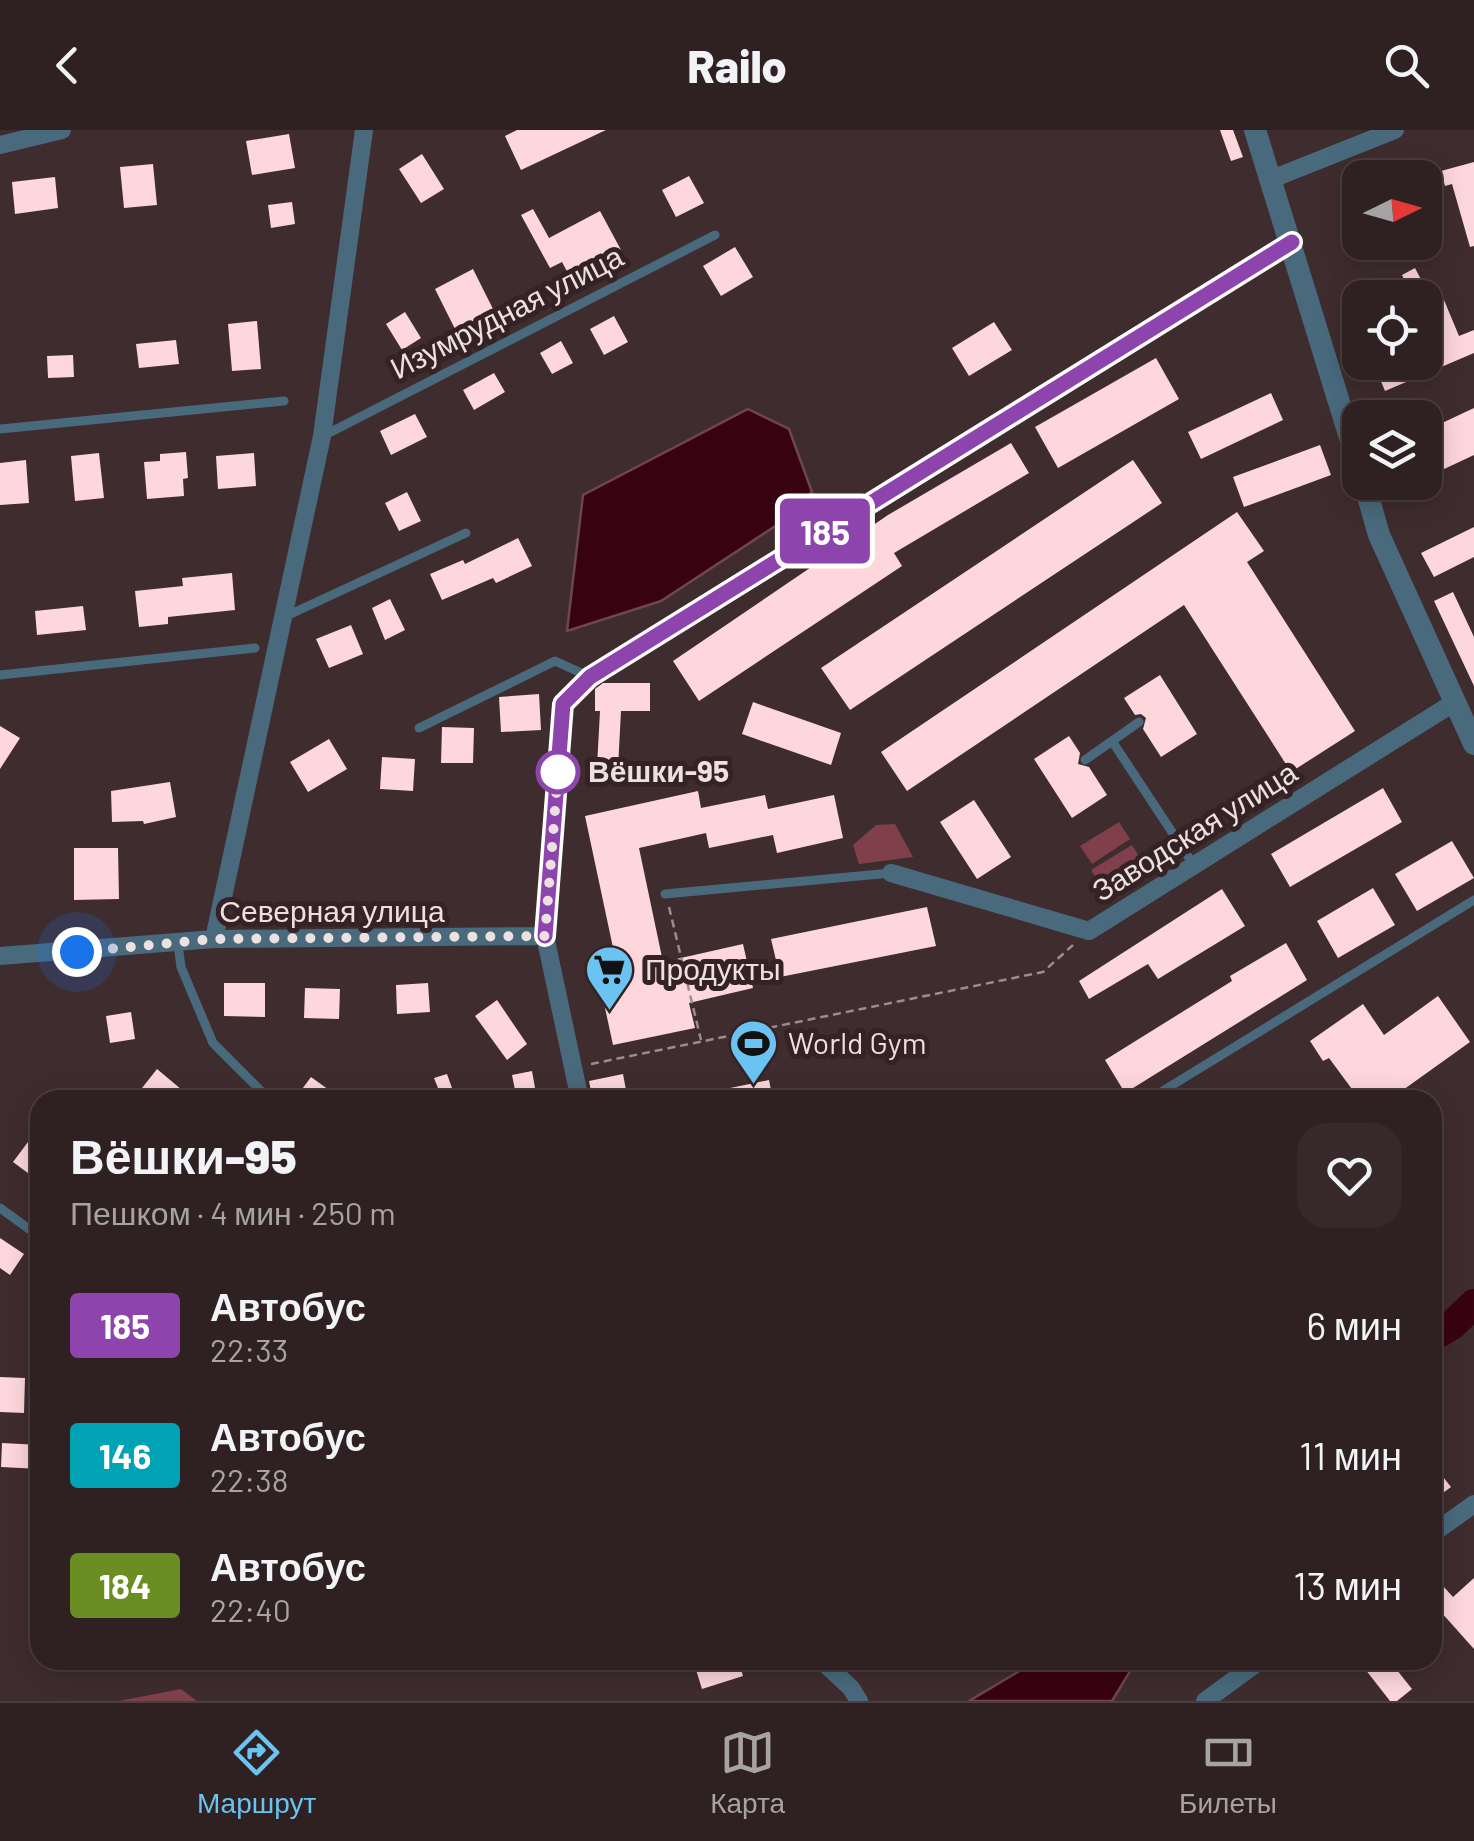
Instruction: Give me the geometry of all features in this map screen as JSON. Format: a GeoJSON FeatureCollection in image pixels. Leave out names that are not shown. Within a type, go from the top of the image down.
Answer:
{"type":"FeatureCollection","features":[{"type":"Feature","properties":{"kind":"street"},"geometry":{"type":"LineString","coordinates":[[0,145],[62,130]]}},
{"type":"Feature","properties":{"kind":"street"},"geometry":{"type":"LineString","coordinates":[[214,939],[322,436],[364,130]]}},
{"type":"Feature","properties":{"kind":"street"},"geometry":{"type":"LineString","coordinates":[[1255,130],[1342,410]]}},
{"type":"Feature","properties":{"kind":"street"},"geometry":{"type":"LineString","coordinates":[[1272,179],[1395,130]]}},
{"type":"Feature","properties":{"kind":"street"},"geometry":{"type":"LineString","coordinates":[[578,1090],[545,936],[563,704],[590,677],[1292,242]]}},
{"type":"Feature","properties":{"kind":"street"},"geometry":{"type":"LineString","coordinates":[[1369,500],[1379,534],[1474,744]]}},
{"type":"Feature","properties":{"kind":"street","name":"Заводская улица"},"geometry":{"type":"LineString","coordinates":[[891,873],[1089,930],[1455,702]]}},
{"type":"Feature","properties":{"kind":"street","name":"Северная улица"},"geometry":{"type":"LineString","coordinates":[[0,956],[214,939],[545,936]]}},
{"type":"Feature","properties":{"kind":"street"},"geometry":{"type":"LineString","coordinates":[[1442,1527],[1474,1504]]}},
{"type":"Feature","properties":{"kind":"street"},"geometry":{"type":"LineString","coordinates":[[832,1670],[859,1701]]}},
{"type":"Feature","properties":{"kind":"street"},"geometry":{"type":"LineString","coordinates":[[1205,1701],[1247,1670]]}},
{"type":"Feature","properties":{"kind":"lane","name":"Изумрудная улица"},"geometry":{"type":"LineString","coordinates":[[322,436],[716,234]]}},
{"type":"Feature","properties":{"kind":"lane"},"geometry":{"type":"LineString","coordinates":[[0,429],[284,401]]}},
{"type":"Feature","properties":{"kind":"lane"},"geometry":{"type":"LineString","coordinates":[[282,618],[466,533]]}},
{"type":"Feature","properties":{"kind":"lane"},"geometry":{"type":"LineString","coordinates":[[0,675],[255,648]]}},
{"type":"Feature","properties":{"kind":"lane"},"geometry":{"type":"LineString","coordinates":[[418,728],[555,661],[590,677]]}},
{"type":"Feature","properties":{"kind":"lane"},"geometry":{"type":"LineString","coordinates":[[1084,760],[1139,722]]}},
{"type":"Feature","properties":{"kind":"lane"},"geometry":{"type":"LineString","coordinates":[[1112,742],[1194,865]]}},
{"type":"Feature","properties":{"kind":"lane"},"geometry":{"type":"LineString","coordinates":[[666,894],[891,873]]}},
{"type":"Feature","properties":{"kind":"lane"},"geometry":{"type":"LineString","coordinates":[[1164,1090],[1474,900]]}},
{"type":"Feature","properties":{"kind":"lane"},"geometry":{"type":"LineString","coordinates":[[178,944],[181,967],[213,1043],[260,1090]]}},
{"type":"Feature","properties":{"kind":"lane"},"geometry":{"type":"LineString","coordinates":[[0,1208],[30,1230]]}},
{"type":"Feature","properties":{"kind":"path"},"geometry":{"type":"LineString","coordinates":[[666,894],[701,1042]]}},
{"type":"Feature","properties":{"kind":"path"},"geometry":{"type":"LineString","coordinates":[[572,1068],[1043,972],[1089,930]]}},
{"type":"Feature","properties":{"kind":"shaded area"},"geometry":{"type":"Polygon","coordinates":[[[748,409],[789,429],[812,492],[783,521],[661,601],[567,631],[583,495],[748,409]]]}},
{"type":"Feature","properties":{"kind":"shaded area"},"geometry":{"type":"Polygon","coordinates":[[[1119,822],[1130,839],[1092,864],[1080,846],[1119,822]]]}},
{"type":"Feature","properties":{"kind":"shaded area"},"geometry":{"type":"Polygon","coordinates":[[[895,824],[913,857],[859,864],[853,845],[876,825],[895,824]]]}},
{"type":"Feature","properties":{"kind":"shaded area"},"geometry":{"type":"Polygon","coordinates":[[[1132,845],[1148,870],[1107,896],[1091,870],[1132,845]]]}},
{"type":"Feature","properties":{"kind":"shaded area"},"geometry":{"type":"Polygon","coordinates":[[[1021,1670],[1131,1670],[1112,1701],[969,1701],[1021,1670]]]}},
{"type":"Feature","properties":{"kind":"shaded area"},"geometry":{"type":"Polygon","coordinates":[[[181,1689],[197,1701],[119,1701],[181,1689]]]}},
{"type":"Feature","properties":{"kind":"building"},"geometry":{"type":"Polygon","coordinates":[[[517,130],[606,130],[521,170],[505,136],[517,130]]]}},
{"type":"Feature","properties":{"kind":"building"},"geometry":{"type":"Polygon","coordinates":[[[1220,130],[1233,130],[1243,157],[1231,161],[1220,130]]]}},
{"type":"Feature","properties":{"kind":"building"},"geometry":{"type":"Polygon","coordinates":[[[289,134],[295,168],[252,175],[246,141],[289,134]]]}},
{"type":"Feature","properties":{"kind":"building"},"geometry":{"type":"Polygon","coordinates":[[[422,154],[444,189],[421,203],[399,169],[422,154]]]}},
{"type":"Feature","properties":{"kind":"building"},"geometry":{"type":"Polygon","coordinates":[[[1474,162],[1474,246],[1470,247],[1452,184],[1445,186],[1442,171],[1474,162]]]}},
{"type":"Feature","properties":{"kind":"building"},"geometry":{"type":"Polygon","coordinates":[[[153,164],[157,205],[124,208],[120,167],[153,164]]]}},
{"type":"Feature","properties":{"kind":"building"},"geometry":{"type":"Polygon","coordinates":[[[689,176],[704,203],[676,217],[662,190],[689,176]]]}},
{"type":"Feature","properties":{"kind":"building"},"geometry":{"type":"Polygon","coordinates":[[[55,177],[58,208],[15,214],[12,182],[55,177]]]}},
{"type":"Feature","properties":{"kind":"building"},"geometry":{"type":"Polygon","coordinates":[[[292,202],[295,224],[271,228],[268,205],[292,202]]]}},
{"type":"Feature","properties":{"kind":"building"},"geometry":{"type":"Polygon","coordinates":[[[533,209],[549,238],[600,211],[621,250],[570,277],[562,262],[550,268],[521,215],[533,209]]]}},
{"type":"Feature","properties":{"kind":"building"},"geometry":{"type":"Polygon","coordinates":[[[735,247],[753,277],[721,296],[703,266],[735,247]]]}},
{"type":"Feature","properties":{"kind":"building"},"geometry":{"type":"Polygon","coordinates":[[[1415,268],[1421,280],[1404,280],[1402,275],[1415,268]]]}},
{"type":"Feature","properties":{"kind":"building"},"geometry":{"type":"Polygon","coordinates":[[[473,269],[494,311],[456,331],[435,289],[473,269]]]}},
{"type":"Feature","properties":{"kind":"building"},"geometry":{"type":"Polygon","coordinates":[[[1442,301],[1459,336],[1474,330],[1474,353],[1442,367],[1442,301]]]}},
{"type":"Feature","properties":{"kind":"building"},"geometry":{"type":"Polygon","coordinates":[[[405,312],[421,338],[402,350],[386,324],[405,312]]]}},
{"type":"Feature","properties":{"kind":"building"},"geometry":{"type":"Polygon","coordinates":[[[614,316],[628,342],[604,355],[590,329],[614,316]]]}},
{"type":"Feature","properties":{"kind":"building"},"geometry":{"type":"Polygon","coordinates":[[[257,321],[261,369],[232,371],[228,324],[257,321]]]}},
{"type":"Feature","properties":{"kind":"building"},"geometry":{"type":"Polygon","coordinates":[[[994,322],[1012,350],[969,376],[952,348],[994,322]]]}},
{"type":"Feature","properties":{"kind":"building"},"geometry":{"type":"Polygon","coordinates":[[[176,340],[179,364],[139,368],[136,344],[176,340]]]}},
{"type":"Feature","properties":{"kind":"building"},"geometry":{"type":"Polygon","coordinates":[[[561,341],[573,363],[552,374],[540,353],[561,341]]]}},
{"type":"Feature","properties":{"kind":"building"},"geometry":{"type":"Polygon","coordinates":[[[73,355],[74,377],[48,378],[47,356],[73,355]]]}},
{"type":"Feature","properties":{"kind":"building"},"geometry":{"type":"Polygon","coordinates":[[[1156,358],[1179,399],[1058,468],[1035,427],[1156,358]]]}},
{"type":"Feature","properties":{"kind":"building"},"geometry":{"type":"Polygon","coordinates":[[[494,373],[505,392],[474,410],[463,390],[494,373]]]}},
{"type":"Feature","properties":{"kind":"building"},"geometry":{"type":"Polygon","coordinates":[[[1380,380],[1411,380],[1385,391],[1380,380]]]}},
{"type":"Feature","properties":{"kind":"building"},"geometry":{"type":"Polygon","coordinates":[[[1271,393],[1283,420],[1201,459],[1188,432],[1271,393]]]}},
{"type":"Feature","properties":{"kind":"building"},"geometry":{"type":"Polygon","coordinates":[[[1474,408],[1474,455],[1442,470],[1442,423],[1474,408]]]}},
{"type":"Feature","properties":{"kind":"building"},"geometry":{"type":"Polygon","coordinates":[[[415,414],[427,437],[391,455],[380,431],[415,414]]]}},
{"type":"Feature","properties":{"kind":"building"},"geometry":{"type":"Polygon","coordinates":[[[1011,443],[1029,473],[894,553],[902,566],[699,701],[673,661],[888,515],[1011,443]]]}},
{"type":"Feature","properties":{"kind":"building"},"geometry":{"type":"Polygon","coordinates":[[[1320,445],[1331,475],[1244,507],[1233,477],[1320,445]]]}},
{"type":"Feature","properties":{"kind":"building"},"geometry":{"type":"Polygon","coordinates":[[[186,452],[188,478],[183,479],[184,496],[147,499],[144,462],[160,461],[160,454],[186,452]]]}},
{"type":"Feature","properties":{"kind":"building"},"geometry":{"type":"Polygon","coordinates":[[[99,453],[104,498],[75,501],[71,456],[99,453]]]}},
{"type":"Feature","properties":{"kind":"building"},"geometry":{"type":"Polygon","coordinates":[[[254,453],[256,486],[218,489],[216,456],[254,453]]]}},
{"type":"Feature","properties":{"kind":"building"},"geometry":{"type":"Polygon","coordinates":[[[26,460],[29,503],[0,505],[0,463],[26,460]]]}},
{"type":"Feature","properties":{"kind":"building"},"geometry":{"type":"Polygon","coordinates":[[[1133,460],[1162,503],[850,710],[821,668],[1133,460]]]}},
{"type":"Feature","properties":{"kind":"building"},"geometry":{"type":"Polygon","coordinates":[[[407,492],[421,521],[399,531],[385,503],[407,492]]]}},
{"type":"Feature","properties":{"kind":"building"},"geometry":{"type":"Polygon","coordinates":[[[1237,512],[1264,551],[1247,562],[1355,731],[1291,772],[1184,605],[907,791],[881,752],[1237,512]]]}},
{"type":"Feature","properties":{"kind":"building"},"geometry":{"type":"Polygon","coordinates":[[[1474,527],[1474,557],[1434,577],[1421,553],[1474,527]]]}},
{"type":"Feature","properties":{"kind":"building"},"geometry":{"type":"Polygon","coordinates":[[[518,538],[532,566],[496,583],[493,578],[442,600],[430,574],[463,560],[465,564],[518,538]]]}},
{"type":"Feature","properties":{"kind":"building"},"geometry":{"type":"Polygon","coordinates":[[[232,573],[235,610],[168,617],[168,624],[139,627],[135,591],[183,586],[182,578],[232,573]]]}},
{"type":"Feature","properties":{"kind":"building"},"geometry":{"type":"Polygon","coordinates":[[[1453,592],[1474,637],[1474,686],[1434,601],[1453,592]]]}},
{"type":"Feature","properties":{"kind":"building"},"geometry":{"type":"Polygon","coordinates":[[[390,599],[405,630],[385,640],[372,608],[390,599]]]}},
{"type":"Feature","properties":{"kind":"building"},"geometry":{"type":"Polygon","coordinates":[[[83,606],[86,630],[37,635],[35,611],[83,606]]]}},
{"type":"Feature","properties":{"kind":"building"},"geometry":{"type":"Polygon","coordinates":[[[351,625],[363,654],[329,668],[316,639],[351,625]]]}},
{"type":"Feature","properties":{"kind":"building"},"geometry":{"type":"Polygon","coordinates":[[[1160,675],[1197,734],[1161,757],[1143,729],[1146,718],[1135,715],[1124,698],[1160,675]]]}},
{"type":"Feature","properties":{"kind":"building"},"geometry":{"type":"Polygon","coordinates":[[[603,683],[650,683],[650,711],[621,711],[618,768],[597,767],[600,711],[595,711],[595,689],[603,683]]]}},
{"type":"Feature","properties":{"kind":"building"},"geometry":{"type":"Polygon","coordinates":[[[539,694],[541,730],[501,732],[499,697],[539,694]]]}},
{"type":"Feature","properties":{"kind":"building"},"geometry":{"type":"Polygon","coordinates":[[[753,702],[841,733],[831,765],[742,734],[753,702]]]}},
{"type":"Feature","properties":{"kind":"building"},"geometry":{"type":"Polygon","coordinates":[[[0,726],[20,738],[0,769],[0,726]]]}},
{"type":"Feature","properties":{"kind":"building"},"geometry":{"type":"Polygon","coordinates":[[[442,727],[474,728],[473,763],[441,763],[442,727]]]}},
{"type":"Feature","properties":{"kind":"building"},"geometry":{"type":"Polygon","coordinates":[[[1069,736],[1080,753],[1078,764],[1089,767],[1107,795],[1072,818],[1034,759],[1069,736]]]}},
{"type":"Feature","properties":{"kind":"building"},"geometry":{"type":"Polygon","coordinates":[[[329,739],[347,769],[308,792],[290,762],[329,739]]]}},
{"type":"Feature","properties":{"kind":"building"},"geometry":{"type":"Polygon","coordinates":[[[382,757],[415,759],[413,791],[380,789],[382,757]]]}},
{"type":"Feature","properties":{"kind":"building"},"geometry":{"type":"Polygon","coordinates":[[[170,782],[176,817],[144,824],[112,822],[111,791],[170,782]]]}},
{"type":"Feature","properties":{"kind":"building"},"geometry":{"type":"Polygon","coordinates":[[[1383,788],[1402,822],[1290,887],[1271,854],[1383,788]]]}},
{"type":"Feature","properties":{"kind":"building"},"geometry":{"type":"Polygon","coordinates":[[[698,791],[701,808],[765,795],[768,809],[834,795],[843,838],[777,853],[773,835],[709,848],[706,833],[639,848],[663,962],[743,944],[753,988],[689,1003],[695,1028],[613,1045],[602,994],[622,990],[585,816],[698,791]]]}},
{"type":"Feature","properties":{"kind":"building"},"geometry":{"type":"Polygon","coordinates":[[[974,800],[1011,857],[977,879],[940,822],[974,800]]]}},
{"type":"Feature","properties":{"kind":"building"},"geometry":{"type":"Polygon","coordinates":[[[1452,841],[1474,878],[1417,911],[1395,874],[1452,841]]]}},
{"type":"Feature","properties":{"kind":"building"},"geometry":{"type":"Polygon","coordinates":[[[74,848],[118,848],[119,899],[74,900],[74,848]]]}},
{"type":"Feature","properties":{"kind":"building"},"geometry":{"type":"Polygon","coordinates":[[[1373,888],[1395,925],[1338,958],[1317,921],[1373,888]]]}},
{"type":"Feature","properties":{"kind":"building"},"geometry":{"type":"Polygon","coordinates":[[[1222,889],[1245,926],[1158,979],[1148,964],[1089,999],[1079,981],[1222,889]]]}},
{"type":"Feature","properties":{"kind":"building"},"geometry":{"type":"Polygon","coordinates":[[[927,907],[936,946],[780,977],[771,939],[927,907]]]}},
{"type":"Feature","properties":{"kind":"building"},"geometry":{"type":"Polygon","coordinates":[[[1286,943],[1307,980],[1130,1090],[1123,1090],[1105,1060],[1232,981],[1230,976],[1286,943]]]}},
{"type":"Feature","properties":{"kind":"building"},"geometry":{"type":"Polygon","coordinates":[[[224,983],[265,983],[265,1017],[224,1016],[224,983]]]}},
{"type":"Feature","properties":{"kind":"building"},"geometry":{"type":"Polygon","coordinates":[[[428,983],[430,1012],[397,1014],[396,985],[428,983]]]}},
{"type":"Feature","properties":{"kind":"building"},"geometry":{"type":"Polygon","coordinates":[[[305,988],[340,989],[339,1019],[304,1018],[305,988]]]}},
{"type":"Feature","properties":{"kind":"building"},"geometry":{"type":"Polygon","coordinates":[[[1438,996],[1470,1042],[1403,1090],[1353,1090],[1329,1058],[1323,1061],[1310,1041],[1363,1004],[1384,1035],[1438,996]]]}},
{"type":"Feature","properties":{"kind":"building"},"geometry":{"type":"Polygon","coordinates":[[[497,1000],[527,1044],[507,1060],[475,1016],[497,1000]]]}},
{"type":"Feature","properties":{"kind":"building"},"geometry":{"type":"Polygon","coordinates":[[[131,1012],[135,1039],[110,1043],[106,1016],[131,1012]]]}},
{"type":"Feature","properties":{"kind":"building"},"geometry":{"type":"Polygon","coordinates":[[[157,1069],[182,1090],[144,1090],[157,1069]]]}},
{"type":"Feature","properties":{"kind":"building"},"geometry":{"type":"Polygon","coordinates":[[[532,1071],[535,1090],[515,1090],[512,1075],[532,1071]]]}},
{"type":"Feature","properties":{"kind":"building"},"geometry":{"type":"Polygon","coordinates":[[[447,1074],[452,1088],[439,1090],[434,1078],[447,1074]]]}},
{"type":"Feature","properties":{"kind":"building"},"geometry":{"type":"Polygon","coordinates":[[[623,1074],[626,1090],[591,1090],[589,1081],[623,1074]]]}},
{"type":"Feature","properties":{"kind":"building"},"geometry":{"type":"Polygon","coordinates":[[[311,1077],[329,1090],[301,1090],[311,1077]]]}},
{"type":"Feature","properties":{"kind":"building"},"geometry":{"type":"Polygon","coordinates":[[[769,1080],[771,1090],[720,1090],[769,1080]]]}},
{"type":"Feature","properties":{"kind":"building"},"geometry":{"type":"Polygon","coordinates":[[[30,1139],[30,1175],[13,1162],[30,1139]]]}},
{"type":"Feature","properties":{"kind":"building"},"geometry":{"type":"Polygon","coordinates":[[[0,1238],[24,1254],[10,1275],[0,1268],[0,1238]]]}},
{"type":"Feature","properties":{"kind":"building"},"geometry":{"type":"Polygon","coordinates":[[[0,1377],[25,1378],[24,1413],[0,1412],[0,1377]]]}},
{"type":"Feature","properties":{"kind":"building"},"geometry":{"type":"Polygon","coordinates":[[[2,1443],[30,1444],[30,1468],[1,1467],[2,1443]]]}},
{"type":"Feature","properties":{"kind":"building"},"geometry":{"type":"Polygon","coordinates":[[[1442,1476],[1451,1487],[1442,1494],[1442,1476]]]}},
{"type":"Feature","properties":{"kind":"building"},"geometry":{"type":"Polygon","coordinates":[[[1474,1578],[1474,1649],[1442,1613],[1442,1587],[1453,1597],[1474,1578]]]}},
{"type":"Feature","properties":{"kind":"building"},"geometry":{"type":"Polygon","coordinates":[[[696,1670],[741,1670],[743,1676],[702,1689],[696,1670]]]}},
{"type":"Feature","properties":{"kind":"building"},"geometry":{"type":"Polygon","coordinates":[[[1366,1670],[1397,1670],[1412,1689],[1397,1701],[1390,1701],[1366,1670]]]}},
{"type":"Feature","properties":{"kind":"waterway"},"geometry":{"type":"LineString","coordinates":[[1442,1331],[1474,1304]]}},
{"type":"Feature","properties":{"kind":"bus line","name":"185"},"geometry":{"type":"LineString","coordinates":[[545,936],[563,704],[590,677],[1292,242]]}},
{"type":"Feature","properties":{"kind":"place","name":"Вёшки-95"},"geometry":{"type":"Point","coordinates":[558,772]}},
{"type":"Feature","properties":{"kind":"place","name":"Продукты"},"geometry":{"type":"Point","coordinates":[610,1012]}},
{"type":"Feature","properties":{"kind":"place","name":"World Gym"},"geometry":{"type":"Point","coordinates":[753,1086]}},
{"type":"Feature","properties":{"kind":"route"},"geometry":{"type":"LineString","coordinates":[[77,952],[214,939],[545,936],[558,772]]}}]}
